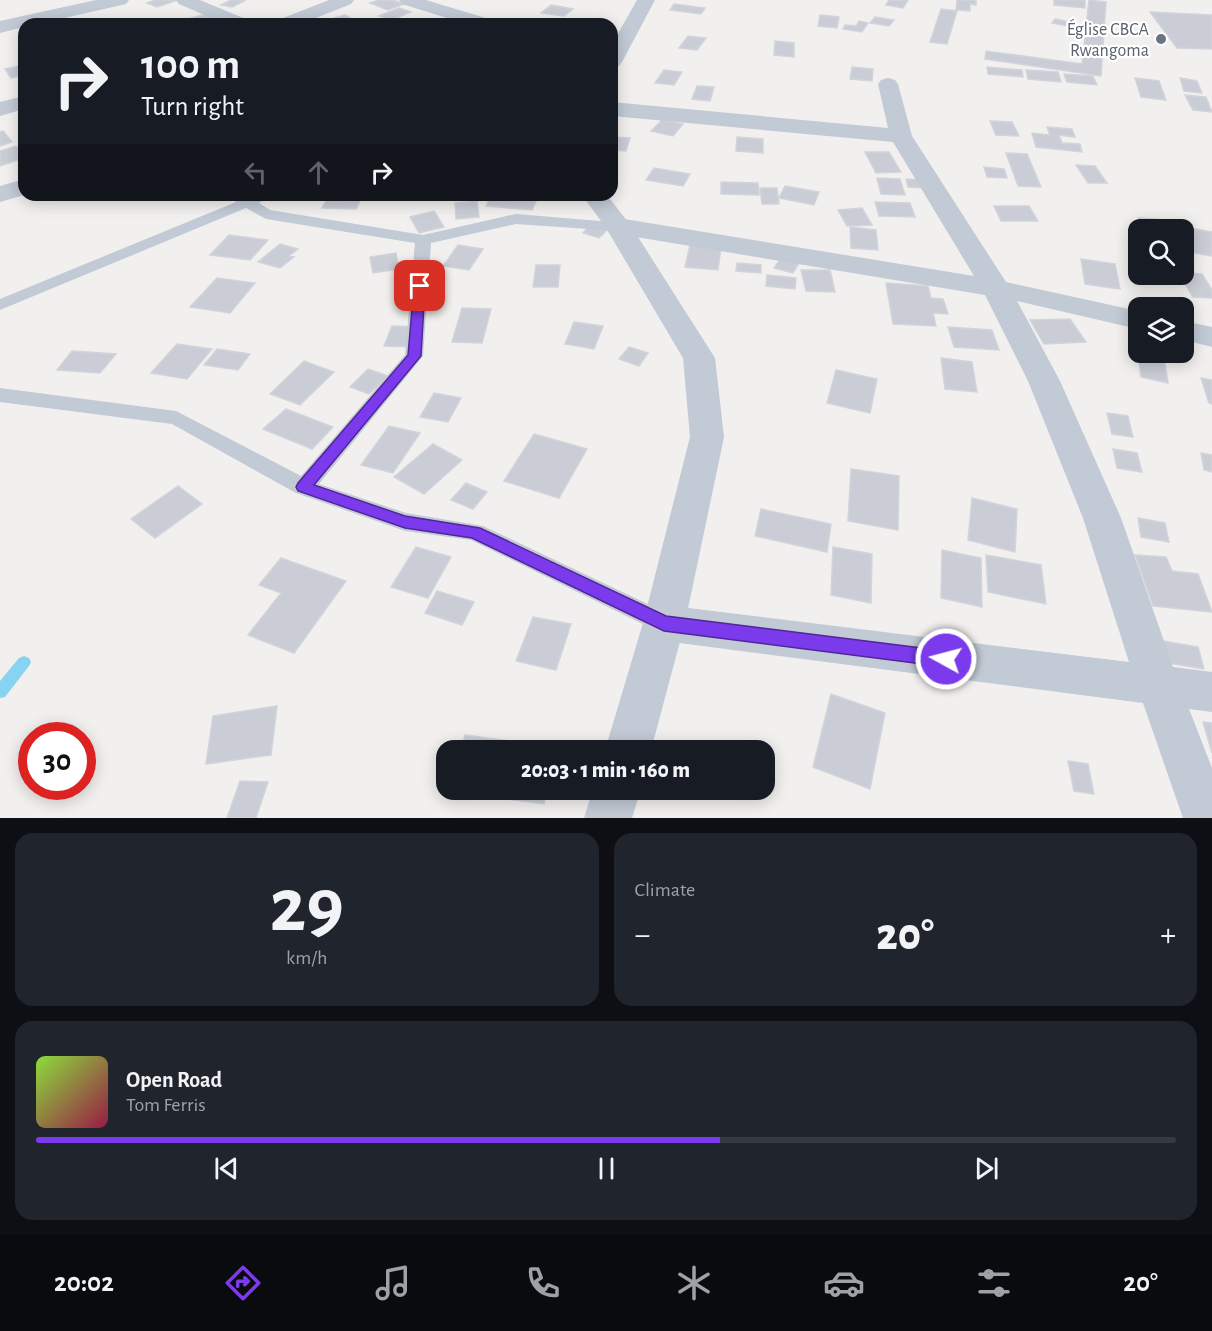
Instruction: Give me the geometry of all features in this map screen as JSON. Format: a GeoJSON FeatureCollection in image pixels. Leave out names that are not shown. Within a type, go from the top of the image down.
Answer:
{"type":"FeatureCollection","features":[{"type":"Feature","properties":{"kind":"street"},"geometry":{"type":"LineString","coordinates":[[40,18],[120,0]]}},
{"type":"Feature","properties":{"kind":"street"},"geometry":{"type":"LineString","coordinates":[[185,0],[227,18]]}},
{"type":"Feature","properties":{"kind":"street"},"geometry":{"type":"LineString","coordinates":[[300,18],[345,0]]}},
{"type":"Feature","properties":{"kind":"street"},"geometry":{"type":"LineString","coordinates":[[408,0],[466,18]]}},
{"type":"Feature","properties":{"kind":"street"},"geometry":{"type":"LineString","coordinates":[[618,51],[646,0]]}},
{"type":"Feature","properties":{"kind":"street"},"geometry":{"type":"LineString","coordinates":[[0,27],[18,23]]}},
{"type":"Feature","properties":{"kind":"street"},"geometry":{"type":"LineString","coordinates":[[888,84],[901,135],[996,288],[1044,381],[1102,518],[1158,685],[1207,818]]}},
{"type":"Feature","properties":{"kind":"street"},"geometry":{"type":"LineString","coordinates":[[0,109],[18,104]]}},
{"type":"Feature","properties":{"kind":"street"},"geometry":{"type":"LineString","coordinates":[[618,110],[901,135]]}},
{"type":"Feature","properties":{"kind":"street"},"geometry":{"type":"LineString","coordinates":[[0,195],[18,188]]}},
{"type":"Feature","properties":{"kind":"street"},"geometry":{"type":"LineString","coordinates":[[599,201],[618,226],[699,357],[707,437],[664,623],[631,740]]}},
{"type":"Feature","properties":{"kind":"street"},"geometry":{"type":"LineString","coordinates":[[618,226],[996,288],[1128,318]]}},
{"type":"Feature","properties":{"kind":"street"},"geometry":{"type":"LineString","coordinates":[[1194,333],[1212,337]]}},
{"type":"Feature","properties":{"kind":"street"},"geometry":{"type":"LineString","coordinates":[[664,623],[1212,693]]}},
{"type":"Feature","properties":{"kind":"street"},"geometry":{"type":"LineString","coordinates":[[608,818],[614,800]]}},
{"type":"Feature","properties":{"kind":"lane"},"geometry":{"type":"LineString","coordinates":[[0,305],[234,201]]}},
{"type":"Feature","properties":{"kind":"lane"},"geometry":{"type":"LineString","coordinates":[[246,201],[266,214],[423,240],[516,219],[618,226]]}},
{"type":"Feature","properties":{"kind":"lane"},"geometry":{"type":"LineString","coordinates":[[304,487],[414,356],[423,240]]}},
{"type":"Feature","properties":{"kind":"lane"},"geometry":{"type":"LineString","coordinates":[[0,395],[176,418],[304,487],[405,522],[475,532],[664,623]]}},
{"type":"Feature","properties":{"kind":"building"},"geometry":{"type":"Polygon","coordinates":[[[155,0],[178,0],[157,7],[147,3],[155,0]]]}},
{"type":"Feature","properties":{"kind":"building"},"geometry":{"type":"Polygon","coordinates":[[[231,0],[246,0],[232,7],[221,5],[231,0]]]}},
{"type":"Feature","properties":{"kind":"building"},"geometry":{"type":"Polygon","coordinates":[[[379,0],[393,0],[404,4],[388,10],[370,3],[379,0]]]}},
{"type":"Feature","properties":{"kind":"building"},"geometry":{"type":"Polygon","coordinates":[[[889,0],[908,0],[903,8],[886,5],[889,0]]]}},
{"type":"Feature","properties":{"kind":"building"},"geometry":{"type":"Polygon","coordinates":[[[957,0],[976,0],[976,5],[970,4],[970,11],[956,10],[957,0]]]}},
{"type":"Feature","properties":{"kind":"building"},"geometry":{"type":"Polygon","coordinates":[[[1054,0],[1085,0],[1085,8],[1054,5],[1054,0]]]}},
{"type":"Feature","properties":{"kind":"building"},"geometry":{"type":"Polygon","coordinates":[[[1089,0],[1106,2],[1101,76],[985,59],[986,51],[1082,64],[1089,0]]]}},
{"type":"Feature","properties":{"kind":"building"},"geometry":{"type":"Polygon","coordinates":[[[674,4],[705,8],[701,14],[670,10],[674,4]]]}},
{"type":"Feature","properties":{"kind":"building"},"geometry":{"type":"Polygon","coordinates":[[[551,5],[573,9],[564,16],[541,13],[551,5]]]}},
{"type":"Feature","properties":{"kind":"building"},"geometry":{"type":"Polygon","coordinates":[[[399,8],[411,12],[396,18],[379,16],[399,8]]]}},
{"type":"Feature","properties":{"kind":"building"},"geometry":{"type":"Polygon","coordinates":[[[941,9],[957,11],[947,44],[930,42],[941,9]]]}},
{"type":"Feature","properties":{"kind":"building"},"geometry":{"type":"Polygon","coordinates":[[[1150,12],[1212,15],[1212,49],[1177,48],[1150,12]]]}},
{"type":"Feature","properties":{"kind":"building"},"geometry":{"type":"Polygon","coordinates":[[[210,13],[216,18],[191,18],[210,13]]]}},
{"type":"Feature","properties":{"kind":"building"},"geometry":{"type":"Polygon","coordinates":[[[345,15],[350,18],[335,18],[345,15]]]}},
{"type":"Feature","properties":{"kind":"building"},"geometry":{"type":"Polygon","coordinates":[[[820,15],[839,17],[837,28],[818,26],[820,15]]]}},
{"type":"Feature","properties":{"kind":"building"},"geometry":{"type":"Polygon","coordinates":[[[875,17],[894,20],[889,26],[870,23],[875,17]]]}},
{"type":"Feature","properties":{"kind":"building"},"geometry":{"type":"Polygon","coordinates":[[[1055,19],[1075,23],[1073,27],[1052,23],[1055,19]]]}},
{"type":"Feature","properties":{"kind":"building"},"geometry":{"type":"Polygon","coordinates":[[[859,21],[868,23],[862,32],[843,29],[845,25],[856,26],[859,21]]]}},
{"type":"Feature","properties":{"kind":"building"},"geometry":{"type":"Polygon","coordinates":[[[688,36],[706,38],[697,50],[679,48],[688,36]]]}},
{"type":"Feature","properties":{"kind":"building"},"geometry":{"type":"Polygon","coordinates":[[[775,41],[794,43],[794,57],[774,55],[775,41]]]}},
{"type":"Feature","properties":{"kind":"building"},"geometry":{"type":"Polygon","coordinates":[[[18,66],[18,76],[11,78],[5,69],[18,66]]]}},
{"type":"Feature","properties":{"kind":"building"},"geometry":{"type":"Polygon","coordinates":[[[852,67],[873,69],[872,81],[850,79],[852,67]]]}},
{"type":"Feature","properties":{"kind":"building"},"geometry":{"type":"Polygon","coordinates":[[[987,67],[1022,70],[1023,77],[988,74],[987,67]]]}},
{"type":"Feature","properties":{"kind":"building"},"geometry":{"type":"Polygon","coordinates":[[[664,70],[682,72],[674,85],[655,83],[664,70]]]}},
{"type":"Feature","properties":{"kind":"building"},"geometry":{"type":"Polygon","coordinates":[[[1026,70],[1058,72],[1061,82],[1028,79],[1026,70]]]}},
{"type":"Feature","properties":{"kind":"building"},"geometry":{"type":"Polygon","coordinates":[[[1064,74],[1093,76],[1097,85],[1067,82],[1064,74]]]}},
{"type":"Feature","properties":{"kind":"building"},"geometry":{"type":"Polygon","coordinates":[[[1135,78],[1159,81],[1166,100],[1141,97],[1135,78]]]}},
{"type":"Feature","properties":{"kind":"building"},"geometry":{"type":"Polygon","coordinates":[[[1180,78],[1197,81],[1202,93],[1184,91],[1180,78]]]}},
{"type":"Feature","properties":{"kind":"building"},"geometry":{"type":"Polygon","coordinates":[[[697,86],[714,87],[710,101],[692,99],[697,86]]]}},
{"type":"Feature","properties":{"kind":"building"},"geometry":{"type":"Polygon","coordinates":[[[1185,95],[1206,97],[1212,112],[1193,110],[1185,95]]]}},
{"type":"Feature","properties":{"kind":"building"},"geometry":{"type":"Polygon","coordinates":[[[662,120],[683,124],[673,136],[651,131],[662,120]]]}},
{"type":"Feature","properties":{"kind":"building"},"geometry":{"type":"Polygon","coordinates":[[[990,121],[1012,122],[1019,136],[996,135],[990,121]]]}},
{"type":"Feature","properties":{"kind":"building"},"geometry":{"type":"Polygon","coordinates":[[[1047,127],[1072,129],[1075,137],[1059,135],[1062,143],[1080,144],[1082,152],[1036,147],[1032,133],[1050,135],[1047,127]]]}},
{"type":"Feature","properties":{"kind":"building"},"geometry":{"type":"Polygon","coordinates":[[[3,131],[12,142],[0,146],[0,132],[3,131]]]}},
{"type":"Feature","properties":{"kind":"building"},"geometry":{"type":"Polygon","coordinates":[[[618,137],[630,138],[626,151],[618,150],[618,137]]]}},
{"type":"Feature","properties":{"kind":"building"},"geometry":{"type":"Polygon","coordinates":[[[737,137],[763,139],[763,153],[736,151],[737,137]]]}},
{"type":"Feature","properties":{"kind":"building"},"geometry":{"type":"Polygon","coordinates":[[[16,146],[18,160],[0,166],[0,151],[16,146]]]}},
{"type":"Feature","properties":{"kind":"building"},"geometry":{"type":"Polygon","coordinates":[[[865,152],[889,152],[901,172],[876,173],[865,152]]]}},
{"type":"Feature","properties":{"kind":"building"},"geometry":{"type":"Polygon","coordinates":[[[1006,153],[1027,154],[1041,187],[1018,186],[1006,153]]]}},
{"type":"Feature","properties":{"kind":"building"},"geometry":{"type":"Polygon","coordinates":[[[1076,165],[1095,166],[1107,183],[1088,183],[1076,165]]]}},
{"type":"Feature","properties":{"kind":"building"},"geometry":{"type":"Polygon","coordinates":[[[984,167],[1004,169],[1007,178],[987,177],[984,167]]]}},
{"type":"Feature","properties":{"kind":"building"},"geometry":{"type":"Polygon","coordinates":[[[654,168],[690,174],[683,186],[646,180],[654,168]]]}},
{"type":"Feature","properties":{"kind":"building"},"geometry":{"type":"Polygon","coordinates":[[[877,178],[900,179],[905,195],[881,194],[877,178]]]}},
{"type":"Feature","properties":{"kind":"building"},"geometry":{"type":"Polygon","coordinates":[[[906,179],[925,180],[927,188],[908,187],[906,179]]]}},
{"type":"Feature","properties":{"kind":"building"},"geometry":{"type":"Polygon","coordinates":[[[721,182],[758,183],[759,195],[721,194],[721,182]]]}},
{"type":"Feature","properties":{"kind":"building"},"geometry":{"type":"Polygon","coordinates":[[[785,186],[819,192],[814,205],[779,198],[785,186]]]}},
{"type":"Feature","properties":{"kind":"building"},"geometry":{"type":"Polygon","coordinates":[[[760,188],[777,188],[779,204],[762,204],[760,188]]]}},
{"type":"Feature","properties":{"kind":"building"},"geometry":{"type":"Polygon","coordinates":[[[326,201],[360,201],[356,209],[322,208],[326,201]]]}},
{"type":"Feature","properties":{"kind":"building"},"geometry":{"type":"Polygon","coordinates":[[[477,201],[479,217],[456,219],[455,203],[477,201]]]}},
{"type":"Feature","properties":{"kind":"building"},"geometry":{"type":"Polygon","coordinates":[[[488,201],[536,201],[532,210],[486,206],[488,201]]]}},
{"type":"Feature","properties":{"kind":"building"},"geometry":{"type":"Polygon","coordinates":[[[875,202],[910,203],[915,217],[879,216],[875,202]]]}},
{"type":"Feature","properties":{"kind":"building"},"geometry":{"type":"Polygon","coordinates":[[[994,206],[1029,206],[1038,221],[1001,221],[994,206]]]}},
{"type":"Feature","properties":{"kind":"building"},"geometry":{"type":"Polygon","coordinates":[[[862,208],[872,225],[847,226],[838,210],[862,208]]]}},
{"type":"Feature","properties":{"kind":"building"},"geometry":{"type":"Polygon","coordinates":[[[434,211],[444,227],[419,233],[410,217],[434,211]]]}},
{"type":"Feature","properties":{"kind":"building"},"geometry":{"type":"Polygon","coordinates":[[[591,224],[608,229],[599,238],[583,233],[591,224]]]}},
{"type":"Feature","properties":{"kind":"building"},"geometry":{"type":"Polygon","coordinates":[[[850,227],[876,230],[878,250],[851,248],[850,227]]]}},
{"type":"Feature","properties":{"kind":"building"},"geometry":{"type":"Polygon","coordinates":[[[1194,229],[1212,232],[1212,256],[1194,253],[1194,229]]]}},
{"type":"Feature","properties":{"kind":"building"},"geometry":{"type":"Polygon","coordinates":[[[229,235],[268,240],[250,260],[210,255],[229,235]]]}},
{"type":"Feature","properties":{"kind":"building"},"geometry":{"type":"Polygon","coordinates":[[[280,244],[298,249],[289,256],[294,257],[280,268],[258,262],[280,244]]]}},
{"type":"Feature","properties":{"kind":"building"},"geometry":{"type":"Polygon","coordinates":[[[458,245],[483,249],[469,270],[443,266],[458,245]]]}},
{"type":"Feature","properties":{"kind":"building"},"geometry":{"type":"Polygon","coordinates":[[[690,245],[721,247],[718,270],[685,267],[690,245]]]}},
{"type":"Feature","properties":{"kind":"building"},"geometry":{"type":"Polygon","coordinates":[[[396,253],[399,269],[373,273],[370,257],[396,253]]]}},
{"type":"Feature","properties":{"kind":"building"},"geometry":{"type":"Polygon","coordinates":[[[781,258],[799,263],[793,273],[774,268],[781,258]]]}},
{"type":"Feature","properties":{"kind":"building"},"geometry":{"type":"Polygon","coordinates":[[[1081,259],[1115,264],[1120,289],[1085,284],[1081,259]]]}},
{"type":"Feature","properties":{"kind":"building"},"geometry":{"type":"Polygon","coordinates":[[[737,263],[761,265],[761,273],[736,271],[737,263]]]}},
{"type":"Feature","properties":{"kind":"building"},"geometry":{"type":"Polygon","coordinates":[[[536,265],[560,265],[558,287],[533,287],[536,265]]]}},
{"type":"Feature","properties":{"kind":"building"},"geometry":{"type":"Polygon","coordinates":[[[801,270],[830,270],[835,292],[806,291],[801,270]]]}},
{"type":"Feature","properties":{"kind":"building"},"geometry":{"type":"Polygon","coordinates":[[[1194,274],[1202,274],[1212,290],[1212,298],[1193,297],[1186,285],[1194,285],[1194,274]]]}},
{"type":"Feature","properties":{"kind":"building"},"geometry":{"type":"Polygon","coordinates":[[[767,275],[796,278],[795,289],[766,286],[767,275]]]}},
{"type":"Feature","properties":{"kind":"building"},"geometry":{"type":"Polygon","coordinates":[[[217,278],[255,283],[230,313],[190,307],[217,278]]]}},
{"type":"Feature","properties":{"kind":"building"},"geometry":{"type":"Polygon","coordinates":[[[886,283],[928,286],[931,298],[943,299],[948,314],[933,313],[936,326],[893,324],[886,283]]]}},
{"type":"Feature","properties":{"kind":"building"},"geometry":{"type":"Polygon","coordinates":[[[462,308],[491,309],[482,343],[452,342],[462,308]]]}},
{"type":"Feature","properties":{"kind":"building"},"geometry":{"type":"Polygon","coordinates":[[[1070,319],[1086,342],[1044,344],[1030,320],[1070,319]]]}},
{"type":"Feature","properties":{"kind":"building"},"geometry":{"type":"Polygon","coordinates":[[[574,322],[603,326],[594,349],[565,344],[574,322]]]}},
{"type":"Feature","properties":{"kind":"building"},"geometry":{"type":"Polygon","coordinates":[[[392,326],[421,327],[414,347],[384,346],[392,326]]]}},
{"type":"Feature","properties":{"kind":"building"},"geometry":{"type":"Polygon","coordinates":[[[948,327],[992,330],[999,350],[954,347],[948,327]]]}},
{"type":"Feature","properties":{"kind":"building"},"geometry":{"type":"Polygon","coordinates":[[[177,344],[212,349],[187,379],[151,373],[177,344]]]}},
{"type":"Feature","properties":{"kind":"building"},"geometry":{"type":"Polygon","coordinates":[[[629,347],[648,353],[639,366],[619,359],[629,347]]]}},
{"type":"Feature","properties":{"kind":"building"},"geometry":{"type":"Polygon","coordinates":[[[217,349],[250,354],[238,370],[204,365],[217,349]]]}},
{"type":"Feature","properties":{"kind":"building"},"geometry":{"type":"Polygon","coordinates":[[[72,351],[116,354],[100,373],[57,370],[72,351]]]}},
{"type":"Feature","properties":{"kind":"building"},"geometry":{"type":"Polygon","coordinates":[[[941,358],[972,362],[977,392],[945,389],[941,358]]]}},
{"type":"Feature","properties":{"kind":"building"},"geometry":{"type":"Polygon","coordinates":[[[304,361],[334,372],[300,405],[270,394],[304,361]]]}},
{"type":"Feature","properties":{"kind":"building"},"geometry":{"type":"Polygon","coordinates":[[[1139,363],[1165,363],[1168,383],[1141,377],[1139,363]]]}},
{"type":"Feature","properties":{"kind":"building"},"geometry":{"type":"Polygon","coordinates":[[[368,369],[388,376],[369,394],[350,387],[368,369]]]}},
{"type":"Feature","properties":{"kind":"building"},"geometry":{"type":"Polygon","coordinates":[[[836,370],[877,379],[870,413],[827,403],[836,370]]]}},
{"type":"Feature","properties":{"kind":"building"},"geometry":{"type":"Polygon","coordinates":[[[1201,378],[1212,380],[1212,404],[1209,403],[1201,378]]]}},
{"type":"Feature","properties":{"kind":"building"},"geometry":{"type":"Polygon","coordinates":[[[434,393],[461,398],[448,422],[420,417],[434,393]]]}},
{"type":"Feature","properties":{"kind":"building"},"geometry":{"type":"Polygon","coordinates":[[[286,409],[333,427],[312,449],[263,429],[286,409]]]}},
{"type":"Feature","properties":{"kind":"building"},"geometry":{"type":"Polygon","coordinates":[[[1107,413],[1128,416],[1133,437],[1112,434],[1107,413]]]}},
{"type":"Feature","properties":{"kind":"building"},"geometry":{"type":"Polygon","coordinates":[[[389,426],[420,433],[393,473],[361,465],[389,426]]]}},
{"type":"Feature","properties":{"kind":"building"},"geometry":{"type":"Polygon","coordinates":[[[534,434],[587,449],[559,498],[504,481],[534,434]]]}},
{"type":"Feature","properties":{"kind":"building"},"geometry":{"type":"Polygon","coordinates":[[[433,444],[462,460],[424,494],[394,477],[433,444]]]}},
{"type":"Feature","properties":{"kind":"building"},"geometry":{"type":"Polygon","coordinates":[[[1113,449],[1137,453],[1142,472],[1117,468],[1113,449]]]}},
{"type":"Feature","properties":{"kind":"building"},"geometry":{"type":"Polygon","coordinates":[[[1201,453],[1212,455],[1212,472],[1204,470],[1201,453]]]}},
{"type":"Feature","properties":{"kind":"building"},"geometry":{"type":"Polygon","coordinates":[[[851,469],[899,476],[898,530],[848,521],[851,469]]]}},
{"type":"Feature","properties":{"kind":"building"},"geometry":{"type":"Polygon","coordinates":[[[466,483],[487,492],[473,509],[451,500],[466,483]]]}},
{"type":"Feature","properties":{"kind":"building"},"geometry":{"type":"Polygon","coordinates":[[[178,486],[202,504],[155,538],[131,519],[178,486]]]}},
{"type":"Feature","properties":{"kind":"building"},"geometry":{"type":"Polygon","coordinates":[[[972,498],[1017,509],[1015,552],[968,540],[972,498]]]}},
{"type":"Feature","properties":{"kind":"building"},"geometry":{"type":"Polygon","coordinates":[[[761,509],[831,524],[827,552],[755,536],[761,509]]]}},
{"type":"Feature","properties":{"kind":"building"},"geometry":{"type":"Polygon","coordinates":[[[1138,518],[1165,523],[1169,542],[1141,537],[1138,518]]]}},
{"type":"Feature","properties":{"kind":"building"},"geometry":{"type":"Polygon","coordinates":[[[416,547],[451,557],[428,598],[391,587],[416,547]]]}},
{"type":"Feature","properties":{"kind":"building"},"geometry":{"type":"Polygon","coordinates":[[[833,547],[872,554],[871,603],[831,595],[833,547]]]}},
{"type":"Feature","properties":{"kind":"building"},"geometry":{"type":"Polygon","coordinates":[[[942,550],[981,558],[982,607],[941,598],[942,550]]]}},
{"type":"Feature","properties":{"kind":"building"},"geometry":{"type":"Polygon","coordinates":[[[986,555],[1041,565],[1046,604],[988,592],[986,555]]]}},
{"type":"Feature","properties":{"kind":"building"},"geometry":{"type":"Polygon","coordinates":[[[1135,555],[1166,557],[1172,571],[1198,574],[1212,612],[1153,606],[1135,555]]]}},
{"type":"Feature","properties":{"kind":"building"},"geometry":{"type":"Polygon","coordinates":[[[281,558],[346,581],[294,653],[248,635],[281,593],[259,585],[281,558]]]}},
{"type":"Feature","properties":{"kind":"building"},"geometry":{"type":"Polygon","coordinates":[[[437,591],[474,602],[462,625],[425,613],[437,591]]]}},
{"type":"Feature","properties":{"kind":"building"},"geometry":{"type":"Polygon","coordinates":[[[533,617],[571,624],[556,670],[516,661],[533,617]]]}},
{"type":"Feature","properties":{"kind":"building"},"geometry":{"type":"Polygon","coordinates":[[[1163,641],[1198,647],[1204,669],[1169,663],[1163,641]]]}},
{"type":"Feature","properties":{"kind":"building"},"geometry":{"type":"Polygon","coordinates":[[[831,694],[885,713],[870,789],[813,767],[831,694]]]}},
{"type":"Feature","properties":{"kind":"building"},"geometry":{"type":"Polygon","coordinates":[[[277,706],[271,755],[206,764],[213,716],[277,706]]]}},
{"type":"Feature","properties":{"kind":"building"},"geometry":{"type":"Polygon","coordinates":[[[1203,722],[1212,723],[1212,753],[1203,722]]]}},
{"type":"Feature","properties":{"kind":"building"},"geometry":{"type":"Polygon","coordinates":[[[465,735],[502,740],[464,740],[465,735]]]}},
{"type":"Feature","properties":{"kind":"building"},"geometry":{"type":"Polygon","coordinates":[[[1068,761],[1088,764],[1094,794],[1074,791],[1068,761]]]}},
{"type":"Feature","properties":{"kind":"building"},"geometry":{"type":"Polygon","coordinates":[[[240,781],[268,782],[256,818],[227,818],[240,781]]]}},
{"type":"Feature","properties":{"kind":"building"},"geometry":{"type":"Polygon","coordinates":[[[515,800],[545,800],[544,804],[515,800]]]}},
{"type":"Feature","properties":{"kind":"waterway"},"geometry":{"type":"LineString","coordinates":[[0,692],[24,662]]}},
{"type":"Feature","properties":{"kind":"place","name":"Église CBCA Rwangoma"},"geometry":{"type":"Point","coordinates":[1161,39]}},
{"type":"Feature","properties":{"kind":"route"},"geometry":{"type":"LineString","coordinates":[[420,286],[414,356],[304,487],[405,522],[475,532],[664,623],[946,659]]}}]}
